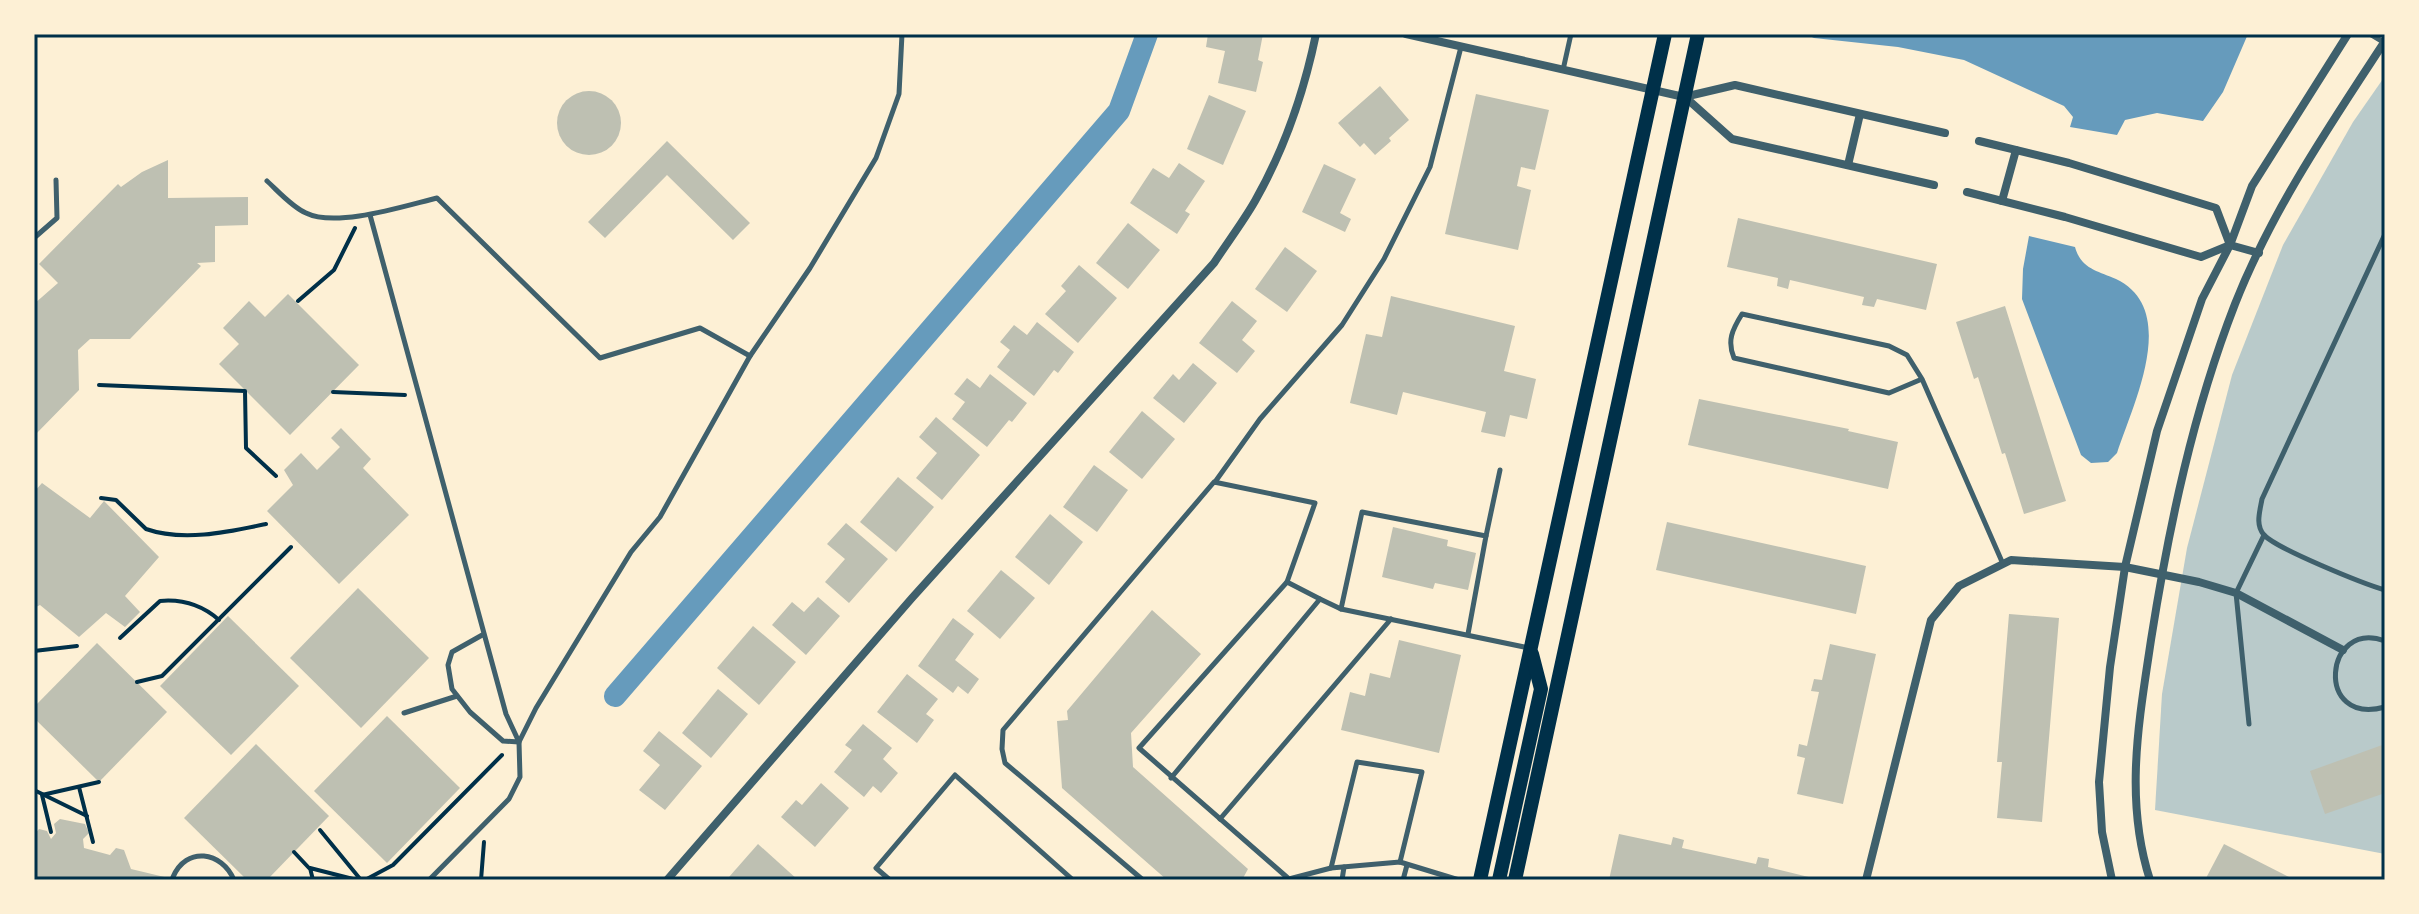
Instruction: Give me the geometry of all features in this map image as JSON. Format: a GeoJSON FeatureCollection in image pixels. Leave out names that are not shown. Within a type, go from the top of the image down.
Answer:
{"type":"FeatureCollection","features":[{"type":"Feature","properties":{"kind":"main road"},"geometry":{"type":"LineString","coordinates":[[1480,880],[1665,34]]}},
{"type":"Feature","properties":{"kind":"main road"},"geometry":{"type":"LineString","coordinates":[[1515,880],[1698,34]]}},
{"type":"Feature","properties":{"kind":"main road"},"geometry":{"type":"LineString","coordinates":[[1499,880],[1541,689],[1531,649]]}},
{"type":"Feature","properties":{"kind":"street"},"geometry":{"type":"LineString","coordinates":[[667,880],[912,598],[1214,263],[1254,202],[1284,143],[1316,34]]}},
{"type":"Feature","properties":{"kind":"street"},"geometry":{"type":"LineString","coordinates":[[1406,34],[1684,97],[1735,85],[1945,133]]}},
{"type":"Feature","properties":{"kind":"street"},"geometry":{"type":"LineString","coordinates":[[2112,880],[2102,832],[2099,782],[2110,667],[2125,567],[2157,431],[2202,299],[2230,245],[2252,186],[2348,34]]}},
{"type":"Feature","properties":{"kind":"street"},"geometry":{"type":"LineString","coordinates":[[2150,880],[2143,860],[2134,791],[2138,722],[2162,573],[2191,439],[2235,304],[2284,200],[2385,42]]}},
{"type":"Feature","properties":{"kind":"street"},"geometry":{"type":"LineString","coordinates":[[1684,97],[1732,139],[1934,185]]}},
{"type":"Feature","properties":{"kind":"street"},"geometry":{"type":"LineString","coordinates":[[1848,165],[1860,114]]}},
{"type":"Feature","properties":{"kind":"street"},"geometry":{"type":"LineString","coordinates":[[1979,141],[2069,163],[2216,208],[2230,245]]}},
{"type":"Feature","properties":{"kind":"street"},"geometry":{"type":"LineString","coordinates":[[2002,201],[2016,150]]}},
{"type":"Feature","properties":{"kind":"street"},"geometry":{"type":"LineString","coordinates":[[1967,192],[2201,257],[2230,245],[2259,253]]}},
{"type":"Feature","properties":{"kind":"street"},"geometry":{"type":"LineString","coordinates":[[1866,880],[1931,620],[1959,586],[2011,560],[2125,567],[2162,573],[2236,593],[2343,650]]}},
{"type":"Feature","properties":{"kind":"lane"},"geometry":{"type":"LineString","coordinates":[[519,742],[536,708],[631,552],[660,517],[750,356],[810,268],[876,158],[899,94],[902,34]]}},
{"type":"Feature","properties":{"kind":"lane"},"geometry":{"type":"LineString","coordinates":[[1563,70],[1571,34]]}},
{"type":"Feature","properties":{"kind":"lane"},"geometry":{"type":"LineString","coordinates":[[2370,34],[2385,42]]}},
{"type":"Feature","properties":{"kind":"lane"},"geometry":{"type":"LineString","coordinates":[[1143,880],[1005,763],[1003,730],[1214,482],[1260,419],[1342,325],[1384,259],[1430,167],[1461,47]]}},
{"type":"Feature","properties":{"kind":"lane"},"geometry":{"type":"LineString","coordinates":[[34,238],[57,218],[56,180]]}},
{"type":"Feature","properties":{"kind":"lane"},"geometry":{"type":"LineString","coordinates":[[267,181],[305,213],[324,218],[370,215],[437,198],[600,358],[700,328],[750,356]]}},
{"type":"Feature","properties":{"kind":"lane"},"geometry":{"type":"LineString","coordinates":[[370,215],[506,714],[519,742],[520,777],[509,799],[429,880]]}},
{"type":"Feature","properties":{"kind":"lane"},"geometry":{"type":"LineString","coordinates":[[2385,234],[2262,499],[2258,521],[2264,535],[2285,548],[2385,590]]}},
{"type":"Feature","properties":{"kind":"lane"},"geometry":{"type":"LineString","coordinates":[[1922,379],[1889,393],[1734,358],[1729,346],[1732,329],[1742,314],[1889,346],[1907,355],[1922,379],[2003,564]]}},
{"type":"Feature","properties":{"kind":"lane"},"geometry":{"type":"LineString","coordinates":[[1468,634],[1500,470]]}},
{"type":"Feature","properties":{"kind":"lane"},"geometry":{"type":"LineString","coordinates":[[1214,482],[1315,503],[1287,582],[1139,748],[1289,879],[1331,868],[1400,862],[1459,880]]}},
{"type":"Feature","properties":{"kind":"lane"},"geometry":{"type":"LineString","coordinates":[[1341,609],[1362,512],[1486,536]]}},
{"type":"Feature","properties":{"kind":"lane"},"geometry":{"type":"LineString","coordinates":[[2249,724],[2236,593],[2264,535]]}},
{"type":"Feature","properties":{"kind":"lane"},"geometry":{"type":"LineString","coordinates":[[1287,582],[1341,609],[1531,649]]}},
{"type":"Feature","properties":{"kind":"lane"},"geometry":{"type":"LineString","coordinates":[[1171,778],[1320,599]]}},
{"type":"Feature","properties":{"kind":"lane"},"geometry":{"type":"LineString","coordinates":[[1220,819],[1391,619]]}},
{"type":"Feature","properties":{"kind":"lane"},"geometry":{"type":"LineString","coordinates":[[484,634],[452,652],[448,665],[452,689],[470,712],[503,741],[519,742]]}},
{"type":"Feature","properties":{"kind":"lane"},"geometry":{"type":"LineString","coordinates":[[2385,641],[2365,638],[2353,642],[2343,650],[2334,673],[2341,696],[2350,705],[2362,710],[2385,707]]}},
{"type":"Feature","properties":{"kind":"lane"},"geometry":{"type":"LineString","coordinates":[[404,713],[457,696]]}},
{"type":"Feature","properties":{"kind":"lane"},"geometry":{"type":"LineString","coordinates":[[1331,868],[1357,762],[1422,772],[1400,862]]}},
{"type":"Feature","properties":{"kind":"lane"},"geometry":{"type":"LineString","coordinates":[[890,880],[876,868],[955,775],[1073,880]]}},
{"type":"Feature","properties":{"kind":"lane"},"geometry":{"type":"LineString","coordinates":[[173,877],[182,863],[202,855],[222,862],[234,880]]}},
{"type":"Feature","properties":{"kind":"lane"},"geometry":{"type":"LineString","coordinates":[[1403,880],[1407,865]]}},
{"type":"Feature","properties":{"kind":"lane"},"geometry":{"type":"LineString","coordinates":[[1342,880],[1344,867]]}},
{"type":"Feature","properties":{"kind":"path"},"geometry":{"type":"LineString","coordinates":[[298,301],[334,270],[361,215]]}},
{"type":"Feature","properties":{"kind":"path"},"geometry":{"type":"LineString","coordinates":[[99,385],[245,391],[246,448],[276,476]]}},
{"type":"Feature","properties":{"kind":"path"},"geometry":{"type":"LineString","coordinates":[[333,392],[397,393],[420,397]]}},
{"type":"Feature","properties":{"kind":"path"},"geometry":{"type":"LineString","coordinates":[[101,498],[116,500],[152,531],[187,535],[266,524]]}},
{"type":"Feature","properties":{"kind":"path"},"geometry":{"type":"LineString","coordinates":[[137,682],[162,676],[291,547]]}},
{"type":"Feature","properties":{"kind":"path"},"geometry":{"type":"LineString","coordinates":[[120,638],[156,603],[164,600],[195,605],[219,620]]}},
{"type":"Feature","properties":{"kind":"path"},"geometry":{"type":"LineString","coordinates":[[34,651],[77,646]]}},
{"type":"Feature","properties":{"kind":"path"},"geometry":{"type":"LineString","coordinates":[[310,868],[361,880],[393,865],[502,755]]}},
{"type":"Feature","properties":{"kind":"path"},"geometry":{"type":"LineString","coordinates":[[42,795],[99,782]]}},
{"type":"Feature","properties":{"kind":"path"},"geometry":{"type":"LineString","coordinates":[[79,787],[93,842]]}},
{"type":"Feature","properties":{"kind":"path"},"geometry":{"type":"LineString","coordinates":[[34,790],[87,816]]}},
{"type":"Feature","properties":{"kind":"path"},"geometry":{"type":"LineString","coordinates":[[42,795],[51,832]]}},
{"type":"Feature","properties":{"kind":"path"},"geometry":{"type":"LineString","coordinates":[[481,880],[485,823]]}},
{"type":"Feature","properties":{"kind":"path"},"geometry":{"type":"LineString","coordinates":[[320,830],[361,880]]}},
{"type":"Feature","properties":{"kind":"path"},"geometry":{"type":"LineString","coordinates":[[294,852],[310,868],[313,880]]}},
{"type":"Feature","properties":{"kind":"shaded area"},"geometry":{"type":"Polygon","coordinates":[[[2385,76],[2385,854],[2155,810],[2162,694],[2187,548],[2232,375],[2283,245],[2353,122],[2385,76]]]}},
{"type":"Feature","properties":{"kind":"water"},"geometry":{"type":"Polygon","coordinates":[[[1805,34],[2248,34],[2223,92],[2203,121],[2157,113],[2125,120],[2117,135],[2070,127],[2073,117],[2064,106],[1964,60],[1898,47],[1814,38],[1805,34]]]}},
{"type":"Feature","properties":{"kind":"water"},"geometry":{"type":"Polygon","coordinates":[[[2029,236],[2075,247],[2086,265],[2116,279],[2135,293],[2146,313],[2149,335],[2140,385],[2117,453],[2108,462],[2091,463],[2081,455],[2022,299],[2029,236]]]}},
{"type":"Feature","properties":{"kind":"building"},"geometry":{"type":"Polygon","coordinates":[[[1208,34],[1263,34],[1258,60],[1263,62],[1256,92],[1218,83],[1225,51],[1206,47],[1208,34]]]}},
{"type":"Feature","properties":{"kind":"building"},"geometry":{"type":"Polygon","coordinates":[[[1380,86],[1409,120],[1375,155],[1364,143],[1360,147],[1338,123],[1380,86]]]}},
{"type":"Feature","properties":{"kind":"building"},"geometry":{"type":"Polygon","coordinates":[[[589,91],[601,93],[612,100],[619,111],[619,135],[612,146],[601,153],[589,155],[577,153],[566,146],[559,135],[557,123],[559,111],[566,100],[577,93],[589,91]]]}},
{"type":"Feature","properties":{"kind":"building"},"geometry":{"type":"Polygon","coordinates":[[[1476,94],[1549,110],[1535,170],[1521,167],[1517,186],[1531,190],[1518,250],[1445,234],[1476,94]]]}},
{"type":"Feature","properties":{"kind":"building"},"geometry":{"type":"Polygon","coordinates":[[[1209,95],[1246,111],[1223,165],[1187,149],[1209,95]]]}},
{"type":"Feature","properties":{"kind":"building"},"geometry":{"type":"Polygon","coordinates":[[[667,141],[750,223],[733,240],[667,175],[605,238],[588,222],[667,141]]]}},
{"type":"Feature","properties":{"kind":"building"},"geometry":{"type":"Polygon","coordinates":[[[168,160],[168,198],[248,197],[248,225],[215,226],[215,262],[197,263],[201,266],[130,339],[90,339],[78,350],[79,390],[34,436],[34,304],[58,283],[39,264],[118,184],[121,187],[142,172],[168,160]]]}},
{"type":"Feature","properties":{"kind":"building"},"geometry":{"type":"Polygon","coordinates":[[[1179,163],[1205,181],[1185,211],[1190,214],[1177,234],[1130,203],[1153,168],[1169,178],[1179,163]]]}},
{"type":"Feature","properties":{"kind":"building"},"geometry":{"type":"Polygon","coordinates":[[[1324,164],[1356,179],[1340,213],[1351,219],[1345,232],[1302,212],[1324,164]]]}},
{"type":"Feature","properties":{"kind":"building"},"geometry":{"type":"Polygon","coordinates":[[[1738,218],[1937,264],[1926,310],[1877,299],[1874,307],[1862,305],[1864,297],[1790,280],[1788,289],[1777,286],[1778,278],[1727,267],[1738,218]]]}},
{"type":"Feature","properties":{"kind":"building"},"geometry":{"type":"Polygon","coordinates":[[[1128,223],[1160,250],[1128,289],[1096,263],[1128,223]]]}},
{"type":"Feature","properties":{"kind":"building"},"geometry":{"type":"Polygon","coordinates":[[[1285,247],[1317,271],[1287,312],[1255,289],[1285,247]]]}},
{"type":"Feature","properties":{"kind":"building"},"geometry":{"type":"Polygon","coordinates":[[[1079,265],[1117,298],[1078,343],[1045,314],[1066,291],[1061,286],[1079,265]]]}},
{"type":"Feature","properties":{"kind":"building"},"geometry":{"type":"Polygon","coordinates":[[[288,294],[359,365],[290,435],[219,364],[239,344],[223,328],[249,301],[265,317],[288,294]]]}},
{"type":"Feature","properties":{"kind":"building"},"geometry":{"type":"Polygon","coordinates":[[[1391,296],[1515,326],[1504,371],[1536,379],[1527,419],[1510,415],[1505,437],[1481,432],[1486,412],[1403,392],[1397,415],[1350,403],[1366,334],[1382,337],[1391,296]]]}},
{"type":"Feature","properties":{"kind":"building"},"geometry":{"type":"Polygon","coordinates":[[[1232,301],[1257,321],[1242,340],[1255,351],[1237,373],[1199,343],[1232,301]]]}},
{"type":"Feature","properties":{"kind":"building"},"geometry":{"type":"Polygon","coordinates":[[[2005,306],[2066,501],[2024,514],[2005,453],[2002,454],[1978,377],[1974,379],[1956,322],[2005,306]]]}},
{"type":"Feature","properties":{"kind":"building"},"geometry":{"type":"Polygon","coordinates":[[[1037,322],[1074,352],[1058,373],[1054,370],[1034,396],[997,367],[1010,350],[1000,342],[1014,325],[1027,335],[1037,322]]]}},
{"type":"Feature","properties":{"kind":"building"},"geometry":{"type":"Polygon","coordinates":[[[1193,363],[1217,383],[1184,423],[1153,398],[1173,374],[1179,380],[1193,363]]]}},
{"type":"Feature","properties":{"kind":"building"},"geometry":{"type":"Polygon","coordinates":[[[990,374],[1027,403],[987,447],[952,419],[965,402],[954,394],[967,378],[980,388],[990,374]]]}},
{"type":"Feature","properties":{"kind":"building"},"geometry":{"type":"Polygon","coordinates":[[[1699,399],[1898,442],[1888,489],[1688,445],[1699,399]]]}},
{"type":"Feature","properties":{"kind":"building"},"geometry":{"type":"Polygon","coordinates":[[[1142,411],[1175,439],[1142,479],[1109,452],[1142,411]]]}},
{"type":"Feature","properties":{"kind":"building"},"geometry":{"type":"Polygon","coordinates":[[[936,417],[980,455],[942,500],[916,478],[937,453],[919,437],[936,417]]]}},
{"type":"Feature","properties":{"kind":"building"},"geometry":{"type":"Polygon","coordinates":[[[341,428],[371,459],[363,468],[409,515],[339,584],[267,511],[293,485],[284,470],[301,453],[317,470],[340,447],[331,438],[341,428]]]}},
{"type":"Feature","properties":{"kind":"building"},"geometry":{"type":"Polygon","coordinates":[[[1094,465],[1128,490],[1097,532],[1063,507],[1094,465]]]}},
{"type":"Feature","properties":{"kind":"building"},"geometry":{"type":"Polygon","coordinates":[[[898,477],[934,507],[896,552],[860,522],[898,477]]]}},
{"type":"Feature","properties":{"kind":"building"},"geometry":{"type":"Polygon","coordinates":[[[42,483],[90,518],[104,501],[159,557],[125,596],[140,612],[125,627],[106,613],[79,637],[40,605],[34,608],[34,492],[42,483]]]}},
{"type":"Feature","properties":{"kind":"building"},"geometry":{"type":"Polygon","coordinates":[[[1050,514],[1083,542],[1049,585],[1015,557],[1050,514]]]}},
{"type":"Feature","properties":{"kind":"building"},"geometry":{"type":"Polygon","coordinates":[[[1667,522],[1866,566],[1856,614],[1656,570],[1667,522]]]}},
{"type":"Feature","properties":{"kind":"building"},"geometry":{"type":"Polygon","coordinates":[[[846,523],[888,559],[849,603],[825,582],[845,559],[827,544],[846,523]]]}},
{"type":"Feature","properties":{"kind":"building"},"geometry":{"type":"Polygon","coordinates":[[[1393,527],[1448,540],[1447,546],[1476,553],[1468,590],[1435,583],[1433,589],[1382,577],[1393,527]]]}},
{"type":"Feature","properties":{"kind":"building"},"geometry":{"type":"Polygon","coordinates":[[[1001,570],[1035,598],[1000,639],[967,611],[1001,570]]]}},
{"type":"Feature","properties":{"kind":"building"},"geometry":{"type":"Polygon","coordinates":[[[358,588],[429,658],[361,728],[290,658],[358,588]]]}},
{"type":"Feature","properties":{"kind":"building"},"geometry":{"type":"Polygon","coordinates":[[[818,597],[840,616],[806,655],[772,625],[792,602],[804,612],[818,597]]]}},
{"type":"Feature","properties":{"kind":"building"},"geometry":{"type":"Polygon","coordinates":[[[1152,610],[1201,654],[1131,733],[1133,767],[1248,869],[1242,880],[1167,880],[1062,788],[1057,721],[1068,720],[1067,711],[1152,610]]]}},
{"type":"Feature","properties":{"kind":"building"},"geometry":{"type":"Polygon","coordinates":[[[2009,614],[2059,618],[2042,822],[1997,818],[2002,762],[1997,762],[2009,614]]]}},
{"type":"Feature","properties":{"kind":"building"},"geometry":{"type":"Polygon","coordinates":[[[228,616],[299,686],[231,755],[160,686],[228,616]]]}},
{"type":"Feature","properties":{"kind":"building"},"geometry":{"type":"Polygon","coordinates":[[[953,618],[974,634],[955,660],[979,679],[968,694],[958,686],[953,693],[918,666],[953,618]]]}},
{"type":"Feature","properties":{"kind":"building"},"geometry":{"type":"Polygon","coordinates":[[[753,626],[796,662],[759,705],[717,668],[753,626]]]}},
{"type":"Feature","properties":{"kind":"building"},"geometry":{"type":"Polygon","coordinates":[[[1399,640],[1461,655],[1439,753],[1341,730],[1350,692],[1365,696],[1370,673],[1390,678],[1399,640]]]}},
{"type":"Feature","properties":{"kind":"building"},"geometry":{"type":"Polygon","coordinates":[[[97,643],[167,712],[99,782],[34,718],[34,707],[97,643]]]}},
{"type":"Feature","properties":{"kind":"building"},"geometry":{"type":"Polygon","coordinates":[[[1830,644],[1876,654],[1843,804],[1797,794],[1805,758],[1797,756],[1799,744],[1807,746],[1819,692],[1811,691],[1814,679],[1822,680],[1830,644]]]}},
{"type":"Feature","properties":{"kind":"building"},"geometry":{"type":"Polygon","coordinates":[[[907,674],[938,699],[926,714],[934,720],[917,743],[877,712],[907,674]]]}},
{"type":"Feature","properties":{"kind":"building"},"geometry":{"type":"Polygon","coordinates":[[[718,689],[748,714],[711,758],[682,733],[718,689]]]}},
{"type":"Feature","properties":{"kind":"building"},"geometry":{"type":"Polygon","coordinates":[[[387,716],[460,788],[387,863],[314,791],[387,716]]]}},
{"type":"Feature","properties":{"kind":"building"},"geometry":{"type":"Polygon","coordinates":[[[863,724],[892,748],[883,759],[898,773],[881,793],[873,786],[864,797],[834,772],[852,750],[845,745],[863,724]]]}},
{"type":"Feature","properties":{"kind":"building"},"geometry":{"type":"Polygon","coordinates":[[[659,731],[702,766],[665,810],[639,790],[660,765],[643,751],[659,731]]]}},
{"type":"Feature","properties":{"kind":"building"},"geometry":{"type":"Polygon","coordinates":[[[256,744],[329,816],[267,880],[247,880],[184,818],[256,744]]]}},
{"type":"Feature","properties":{"kind":"building"},"geometry":{"type":"Polygon","coordinates":[[[2385,744],[2385,793],[2325,814],[2310,771],[2385,744]]]}},
{"type":"Feature","properties":{"kind":"building"},"geometry":{"type":"Polygon","coordinates":[[[821,783],[849,808],[815,847],[781,817],[796,800],[802,805],[821,783]]]}},
{"type":"Feature","properties":{"kind":"building"},"geometry":{"type":"Polygon","coordinates":[[[60,819],[85,824],[89,833],[83,839],[84,848],[110,855],[116,848],[124,850],[131,869],[177,880],[34,880],[34,835],[39,829],[47,831],[51,839],[56,833],[54,824],[60,819]]]}},
{"type":"Feature","properties":{"kind":"building"},"geometry":{"type":"Polygon","coordinates":[[[1619,834],[1671,845],[1673,837],[1684,840],[1682,848],[1756,864],[1758,857],[1769,859],[1768,867],[1821,880],[1609,880],[1619,834]]]}},
{"type":"Feature","properties":{"kind":"building"},"geometry":{"type":"Polygon","coordinates":[[[758,844],[798,880],[732,880],[729,877],[758,844]]]}},
{"type":"Feature","properties":{"kind":"building"},"geometry":{"type":"Polygon","coordinates":[[[2224,844],[2295,880],[2205,880],[2224,844]]]}},
{"type":"Feature","properties":{"kind":"waterway"},"geometry":{"type":"LineString","coordinates":[[615,696],[1119,111],[1147,34]]}}]}
